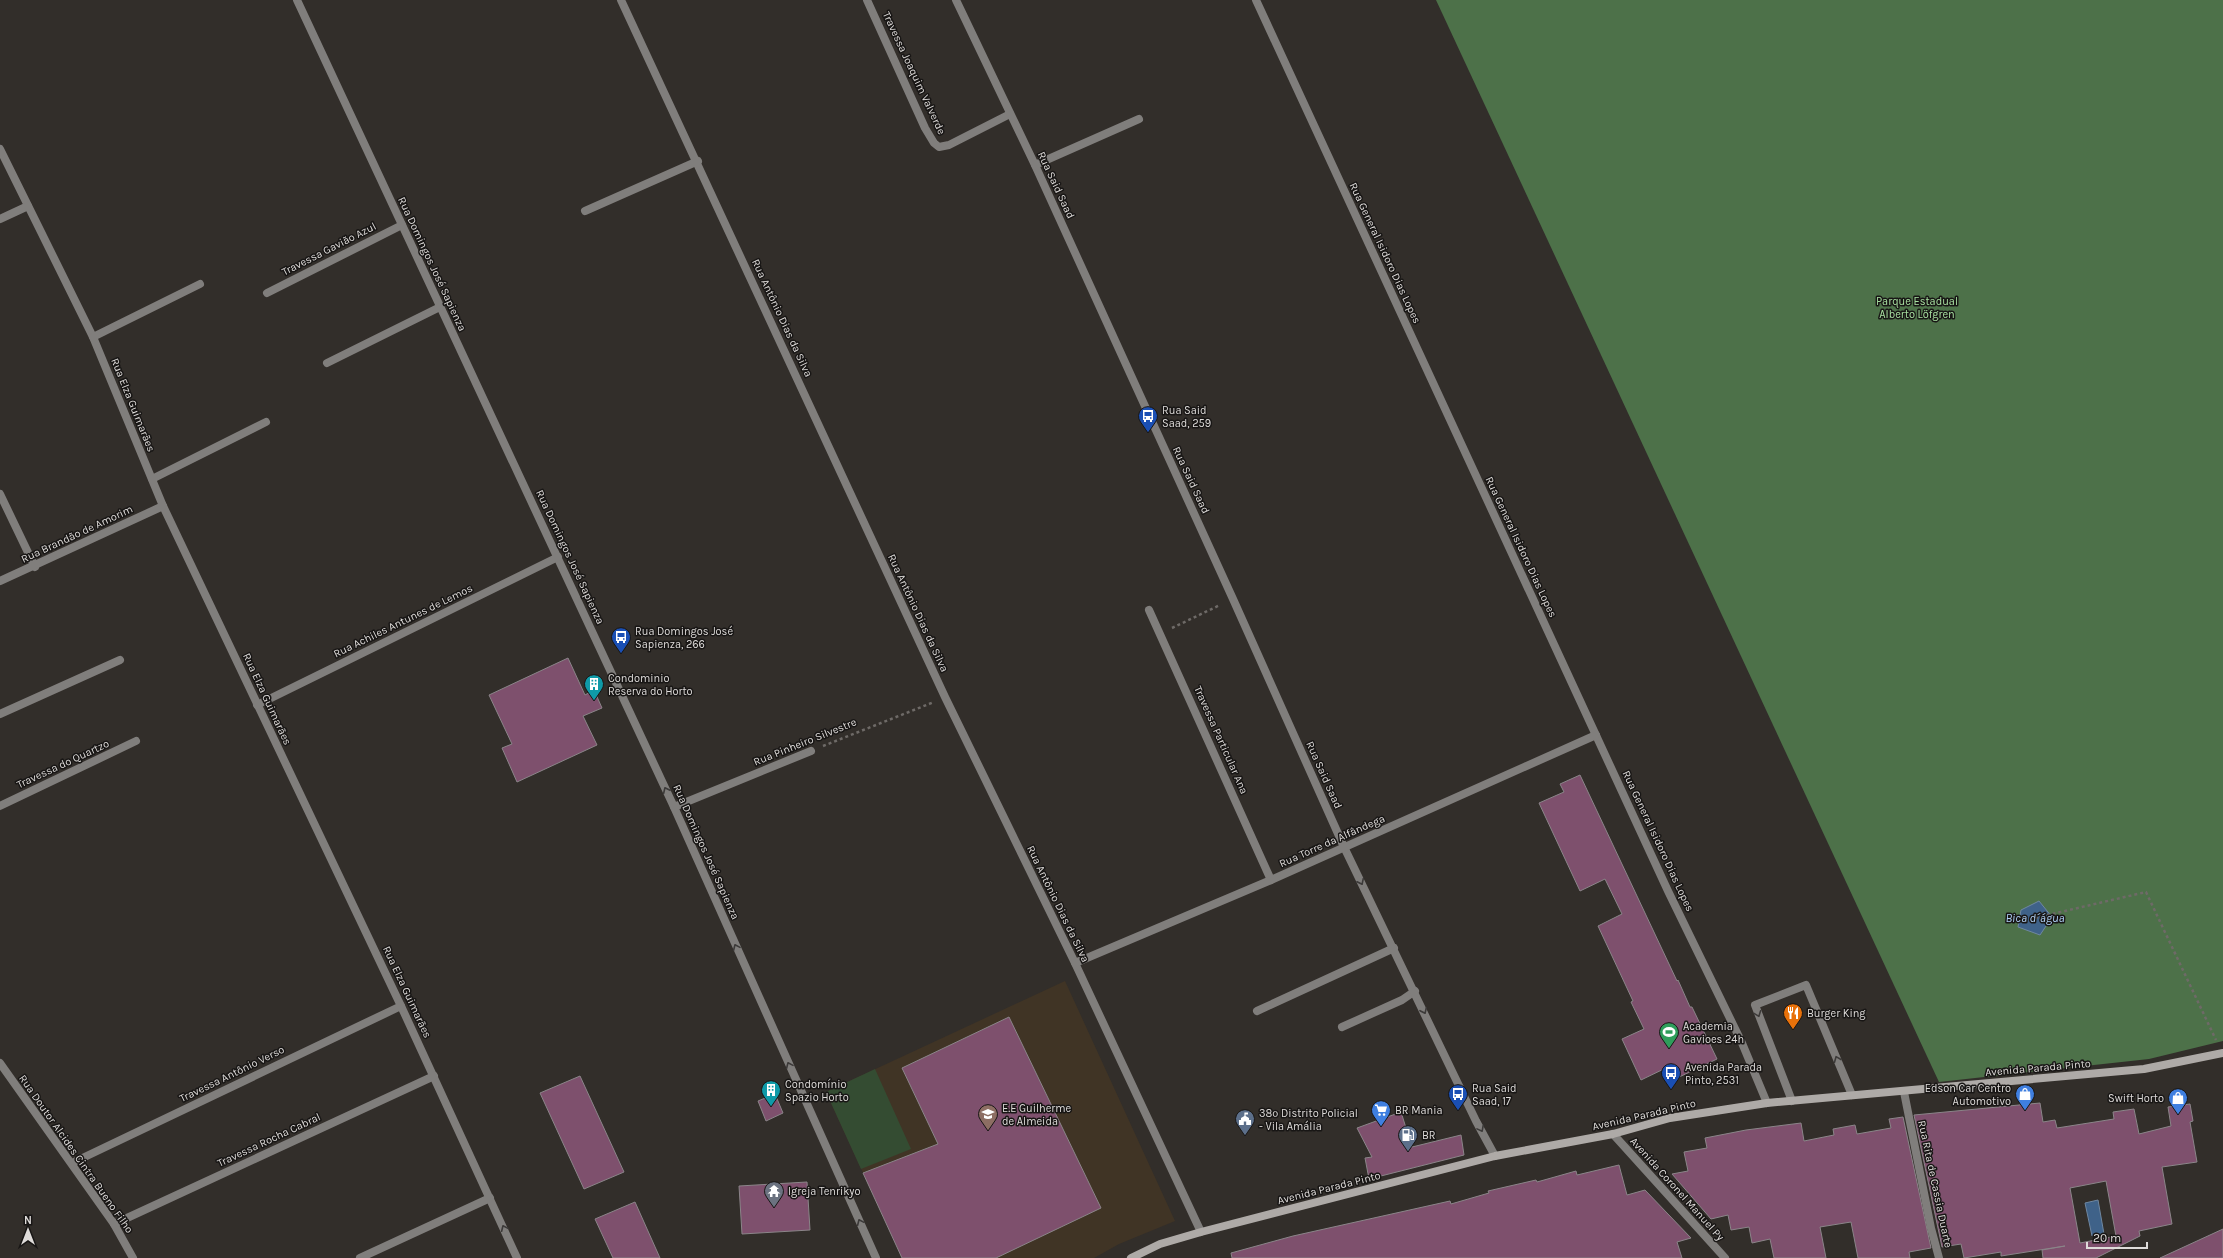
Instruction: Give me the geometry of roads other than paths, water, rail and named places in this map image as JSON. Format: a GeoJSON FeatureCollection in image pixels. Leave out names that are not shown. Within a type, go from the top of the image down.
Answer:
{"type":"FeatureCollection","features":[{"type":"Feature","properties":{"kind":"main road","name":"Avenida Parada Pinto"},"geometry":{"type":"LineString","coordinates":[[1131,1258],[1160,1244],[1201,1232],[1495,1156],[1613,1134],[1670,1118],[1767,1103],[1904,1092],[2144,1069],[2223,1054]]}},
{"type":"Feature","properties":{"kind":"street","name":"Rua Domingos José Sapienza"},"geometry":{"type":"LineString","coordinates":[[297,0],[674,807],[876,1258]]}},
{"type":"Feature","properties":{"kind":"street","name":"Rua Antônio Dias da Silva"},"geometry":{"type":"LineString","coordinates":[[621,0],[698,161],[945,697],[1075,963],[1201,1232]]}},
{"type":"Feature","properties":{"kind":"street","name":"Travessa Joaquim Valverde"},"geometry":{"type":"LineString","coordinates":[[868,0],[925,128],[934,143],[939,147],[950,145],[1010,114]]}},
{"type":"Feature","properties":{"kind":"street","name":"Rua Said Saad"},"geometry":{"type":"LineString","coordinates":[[956,0],[1034,164],[1233,599],[1344,847],[1415,991],[1476,1121],[1495,1156]]}},
{"type":"Feature","properties":{"kind":"street","name":"Rua General Isidoro Dias Lopes"},"geometry":{"type":"LineString","coordinates":[[1256,0],[1596,735],[1742,1043],[1767,1103]]}},
{"type":"Feature","properties":{"kind":"street"},"geometry":{"type":"LineString","coordinates":[[1034,164],[1139,119]]}},
{"type":"Feature","properties":{"kind":"street","name":"Rua Elza Guimarães"},"geometry":{"type":"LineString","coordinates":[[0,149],[93,337],[163,506],[434,1076],[517,1258]]}},
{"type":"Feature","properties":{"kind":"street"},"geometry":{"type":"LineString","coordinates":[[585,211],[698,161]]}},
{"type":"Feature","properties":{"kind":"street"},"geometry":{"type":"LineString","coordinates":[[0,219],[28,206]]}},
{"type":"Feature","properties":{"kind":"street","name":"Travessa Gavião Azul"},"geometry":{"type":"LineString","coordinates":[[267,293],[402,225]]}},
{"type":"Feature","properties":{"kind":"street"},"geometry":{"type":"LineString","coordinates":[[93,337],[200,284]]}},
{"type":"Feature","properties":{"kind":"street"},"geometry":{"type":"LineString","coordinates":[[327,363],[440,307]]}},
{"type":"Feature","properties":{"kind":"street"},"geometry":{"type":"LineString","coordinates":[[152,479],[266,422]]}},
{"type":"Feature","properties":{"kind":"street"},"geometry":{"type":"LineString","coordinates":[[0,494],[35,566]]}},
{"type":"Feature","properties":{"kind":"street","name":"Rua Brandão de Amorim"},"geometry":{"type":"LineString","coordinates":[[0,581],[163,506]]}},
{"type":"Feature","properties":{"kind":"street","name":"Rua Achiles Antunes de Lemos"},"geometry":{"type":"LineString","coordinates":[[258,705],[558,557]]}},
{"type":"Feature","properties":{"kind":"street","name":"Travessa Particular Ana"},"geometry":{"type":"LineString","coordinates":[[1149,610],[1271,880]]}},
{"type":"Feature","properties":{"kind":"street"},"geometry":{"type":"LineString","coordinates":[[0,714],[120,660]]}},
{"type":"Feature","properties":{"kind":"street","name":"Rua Torre da Alfândega"},"geometry":{"type":"LineString","coordinates":[[1075,963],[1271,880],[1596,735]]}},
{"type":"Feature","properties":{"kind":"street","name":"Travessa do Quartzo"},"geometry":{"type":"LineString","coordinates":[[0,806],[136,741]]}},
{"type":"Feature","properties":{"kind":"street","name":"Rua Pinheiro Silvestre"},"geometry":{"type":"LineString","coordinates":[[674,807],[811,751]]}},
{"type":"Feature","properties":{"kind":"street"},"geometry":{"type":"LineString","coordinates":[[1257,1011],[1394,948]]}},
{"type":"Feature","properties":{"kind":"street"},"geometry":{"type":"LineString","coordinates":[[1792,1101],[1755,1005],[1806,985],[1852,1096]]}},
{"type":"Feature","properties":{"kind":"street"},"geometry":{"type":"LineString","coordinates":[[1342,1027],[1402,1000],[1415,991]]}},
{"type":"Feature","properties":{"kind":"street","name":"Travessa Antônio Verso"},"geometry":{"type":"LineString","coordinates":[[72,1163],[401,1006]]}},
{"type":"Feature","properties":{"kind":"street","name":"Rua Doutor Alcides Cintra Bueno Filho"},"geometry":{"type":"LineString","coordinates":[[0,1063],[114,1224],[133,1258]]}},
{"type":"Feature","properties":{"kind":"street","name":"Travessa Rocha Cabral"},"geometry":{"type":"LineString","coordinates":[[114,1224],[434,1076]]}},
{"type":"Feature","properties":{"kind":"street","name":"Rua Rita de Cassia Duarte"},"geometry":{"type":"LineString","coordinates":[[1904,1092],[1931,1228],[1939,1258]]}},
{"type":"Feature","properties":{"kind":"street","name":"Avenida Coronel Manuel Py"},"geometry":{"type":"LineString","coordinates":[[1613,1134],[1725,1258]]}},
{"type":"Feature","properties":{"kind":"street"},"geometry":{"type":"LineString","coordinates":[[360,1258],[490,1198]]}},
{"type":"Feature","properties":{"kind":"water","name":"Bica d´água"},"geometry":{"type":"Polygon","coordinates":[[[2039,901],[2052,917],[2040,935],[2018,927],[2021,910],[2039,901]]]}},
{"type":"Feature","properties":{"kind":"water"},"geometry":{"type":"Polygon","coordinates":[[[2098,1200],[2104,1234],[2092,1236],[2085,1203],[2098,1200]]]}},
{"type":"Feature","properties":{"kind":"place","name":"Rua Said Saad, 259"},"geometry":{"type":"Point","coordinates":[1148,433]}},
{"type":"Feature","properties":{"kind":"place","name":"Rua Domingos José Sapienza, 266"},"geometry":{"type":"Point","coordinates":[621,654]}},
{"type":"Feature","properties":{"kind":"place","name":"Condominio Reserva do Horto"},"geometry":{"type":"Point","coordinates":[594,701]}},
{"type":"Feature","properties":{"kind":"place","name":"Burger King"},"geometry":{"type":"Point","coordinates":[1793,1030]}},
{"type":"Feature","properties":{"kind":"place","name":"Academia Gavioes 24h"},"geometry":{"type":"Point","coordinates":[1669,1049]}},
{"type":"Feature","properties":{"kind":"place","name":"Avenida Parada Pinto, 2531"},"geometry":{"type":"Point","coordinates":[1671,1090]}},
{"type":"Feature","properties":{"kind":"place","name":"Condomínio Spazio Horto"},"geometry":{"type":"Point","coordinates":[771,1107]}},
{"type":"Feature","properties":{"kind":"place","name":"Rua Said Saad, 17"},"geometry":{"type":"Point","coordinates":[1458,1111]}},
{"type":"Feature","properties":{"kind":"place","name":"Edson Car Centro Automotivo"},"geometry":{"type":"Point","coordinates":[2025,1111]}},
{"type":"Feature","properties":{"kind":"place","name":"Swift Horto"},"geometry":{"type":"Point","coordinates":[2178,1115]}},
{"type":"Feature","properties":{"kind":"place","name":"BR Mania"},"geometry":{"type":"Point","coordinates":[1381,1127]}},
{"type":"Feature","properties":{"kind":"place","name":"E.E Guilherme de Almeida"},"geometry":{"type":"Point","coordinates":[988,1131]}},
{"type":"Feature","properties":{"kind":"place","name":"38º Distrito Policial - Vila Amália"},"geometry":{"type":"Point","coordinates":[1245,1136]}},
{"type":"Feature","properties":{"kind":"place","name":"BR"},"geometry":{"type":"Point","coordinates":[1408,1152]}},
{"type":"Feature","properties":{"kind":"place","name":"Igreja Tenrikyo"},"geometry":{"type":"Point","coordinates":[774,1208]}},
{"type":"Feature","properties":{"kind":"park label","name":"Parque Estadual Alberto Löfgren"},"geometry":{"type":"Point","coordinates":[1917,307]}}]}
